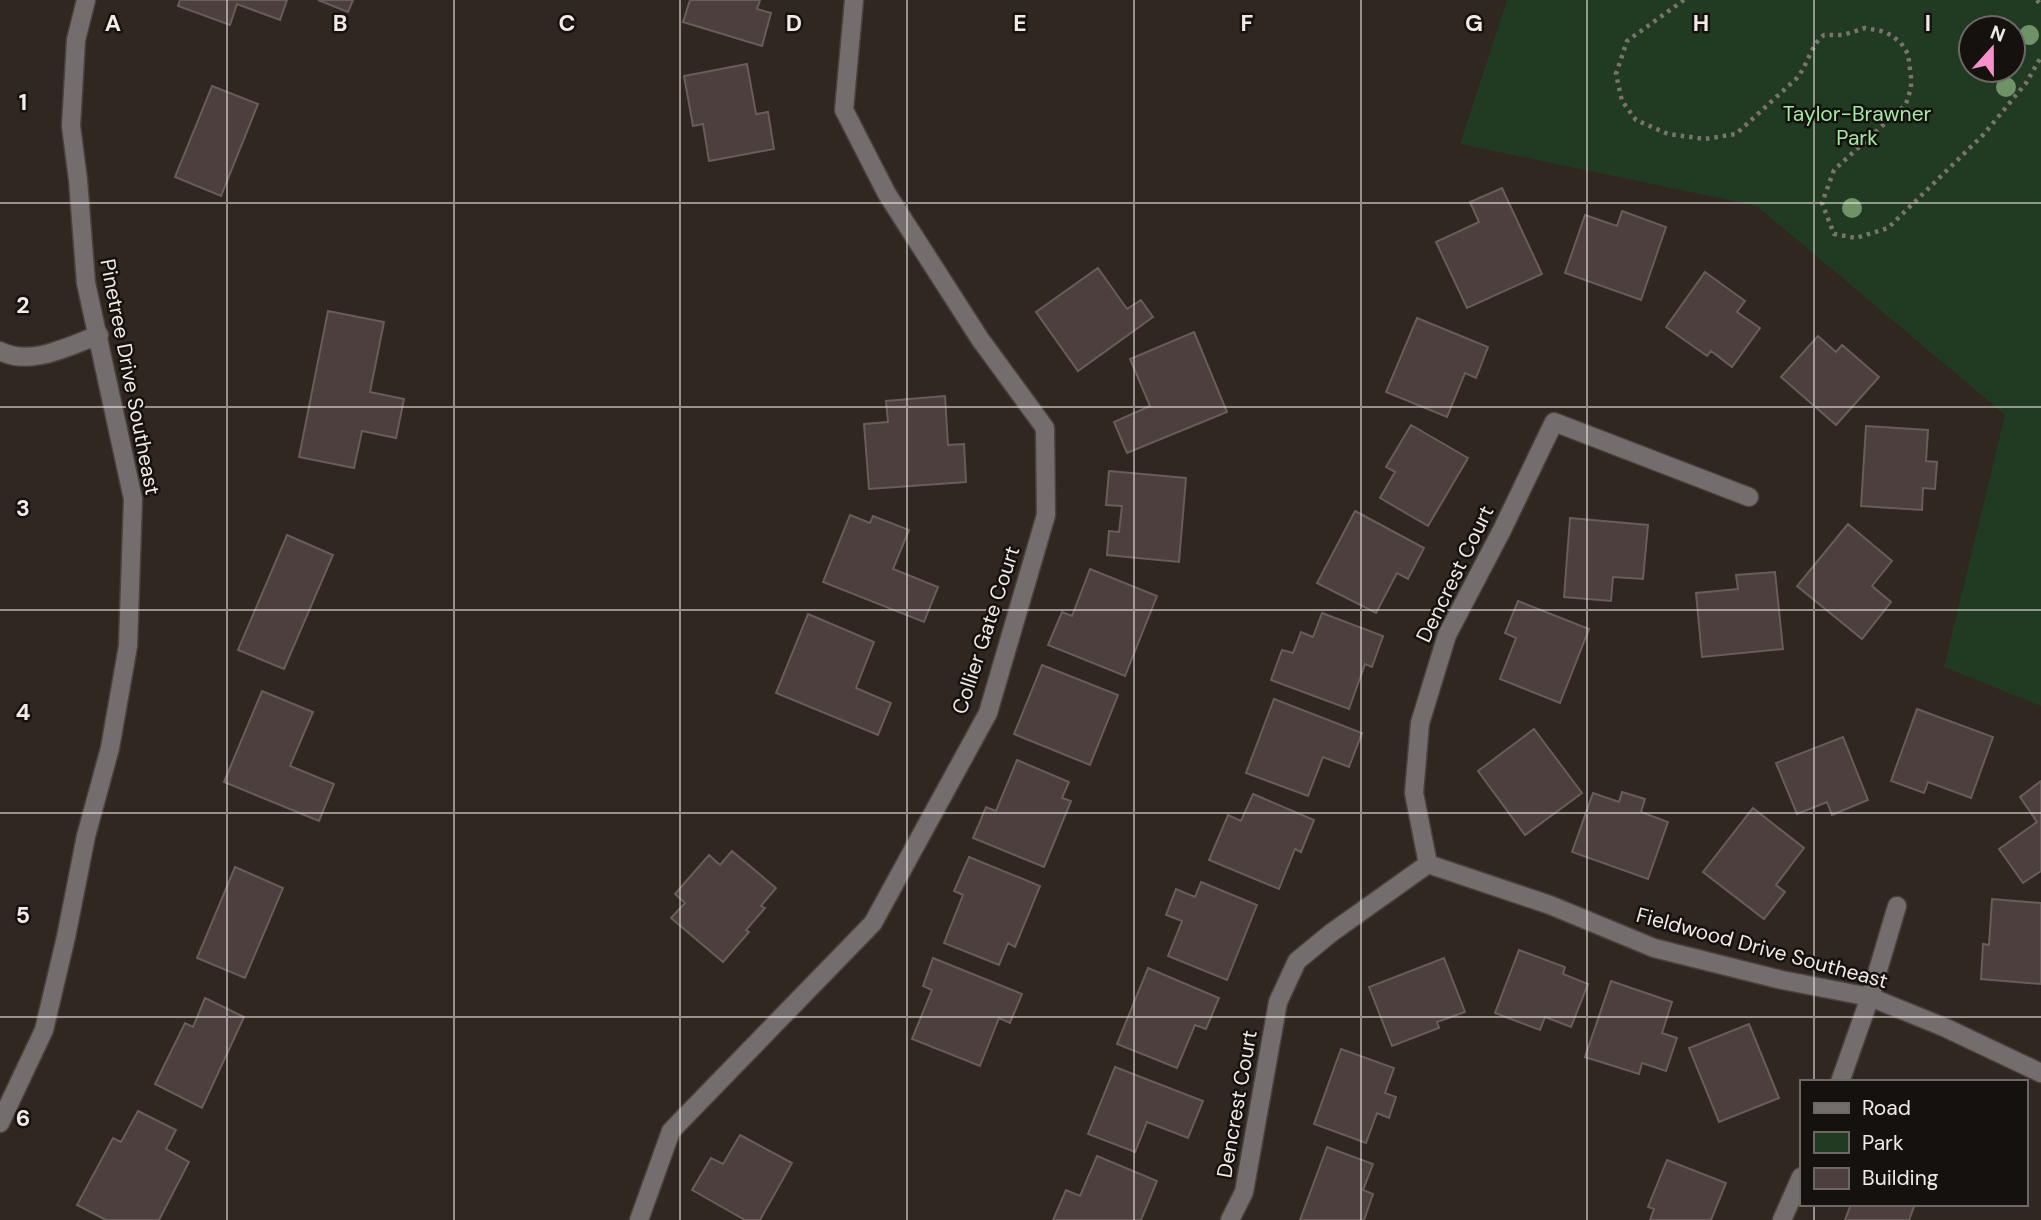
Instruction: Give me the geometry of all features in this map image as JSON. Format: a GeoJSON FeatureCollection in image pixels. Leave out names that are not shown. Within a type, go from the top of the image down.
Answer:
{"type":"FeatureCollection","features":[{"type":"Feature","properties":{"kind":"street","name":"Pinetree Drive Southeast"},"geometry":{"type":"LineString","coordinates":[[0,1123],[44,1030],[86,836],[110,748],[128,646],[133,499],[86,284],[71,126],[76,40],[86,0]]}},
{"type":"Feature","properties":{"kind":"street","name":"Collier Gate Court"},"geometry":{"type":"LineString","coordinates":[[639,1220],[671,1131],[873,923],[988,713],[1046,514],[1045,428],[980,339],[887,194],[844,110],[854,0]]}},
{"type":"Feature","properties":{"kind":"street"},"geometry":{"type":"LineString","coordinates":[[0,351],[8,355],[32,358],[99,335]]}},
{"type":"Feature","properties":{"kind":"street","name":"Dencrest Court"},"geometry":{"type":"LineString","coordinates":[[1230,1220],[1244,1192],[1278,1002],[1297,961],[1331,933],[1428,864],[1414,793],[1420,723],[1447,635],[1554,422],[1749,496]]}},
{"type":"Feature","properties":{"kind":"street","name":"Fieldwood Drive Southeast"},"geometry":{"type":"LineString","coordinates":[[1428,864],[1550,905],[1654,948],[1782,980],[1870,997],[1946,1028],[2041,1073]]}},
{"type":"Feature","properties":{"kind":"street"},"geometry":{"type":"LineString","coordinates":[[1841,1080],[1870,997],[1897,906]]}},
{"type":"Feature","properties":{"kind":"street"},"geometry":{"type":"LineString","coordinates":[[1782,1220],[1800,1179]]}},
{"type":"Feature","properties":{"kind":"path"},"geometry":{"type":"LineString","coordinates":[[1684,0],[1627,41],[1616,74],[1622,101],[1636,120],[1668,134],[1705,139],[1736,134],[1797,78],[1815,44],[1824,35],[1843,35],[1866,28],[1891,36],[1901,43],[1908,54],[1911,78],[1906,104],[1834,170],[1822,203],[1834,234],[1856,238],[1888,228],[1975,144],[2007,109],[2041,57]]}},
{"type":"Feature","properties":{"kind":"path"},"geometry":{"type":"LineString","coordinates":[[2037,0],[2041,5]]}},
{"type":"Feature","properties":{"kind":"green space","name":"Taylor-Brawner Park"},"geometry":{"type":"Polygon","coordinates":[[[1507,0],[2041,0],[2041,706],[1944,667],[2005,415],[1757,206],[1460,144],[1507,0]]]}},
{"type":"Feature","properties":{"kind":"building"},"geometry":{"type":"Polygon","coordinates":[[[180,0],[287,0],[280,20],[237,4],[230,25],[178,6],[180,0]]]}},
{"type":"Feature","properties":{"kind":"building"},"geometry":{"type":"Polygon","coordinates":[[[318,0],[353,0],[348,12],[318,0]]]}},
{"type":"Feature","properties":{"kind":"building"},"geometry":{"type":"Polygon","coordinates":[[[690,0],[760,0],[757,9],[771,13],[762,46],[683,22],[690,0]]]}},
{"type":"Feature","properties":{"kind":"building"},"geometry":{"type":"Polygon","coordinates":[[[747,64],[756,114],[768,112],[774,149],[709,161],[703,124],[693,126],[684,76],[747,64]]]}},
{"type":"Feature","properties":{"kind":"building"},"geometry":{"type":"Polygon","coordinates":[[[212,86],[258,104],[221,196],[175,177],[212,86]]]}},
{"type":"Feature","properties":{"kind":"building"},"geometry":{"type":"Polygon","coordinates":[[[1502,188],[1542,274],[1467,308],[1436,242],[1479,222],[1470,202],[1502,188]]]}},
{"type":"Feature","properties":{"kind":"building"},"geometry":{"type":"Polygon","coordinates":[[[1622,211],[1666,227],[1641,300],[1565,273],[1585,215],[1617,226],[1622,211]]]}},
{"type":"Feature","properties":{"kind":"building"},"geometry":{"type":"Polygon","coordinates":[[[1098,268],[1127,309],[1141,300],[1153,317],[1078,371],[1036,312],[1098,268]]]}},
{"type":"Feature","properties":{"kind":"building"},"geometry":{"type":"Polygon","coordinates":[[[1705,272],[1745,301],[1737,312],[1760,328],[1732,367],[1711,351],[1707,356],[1666,327],[1705,272]]]}},
{"type":"Feature","properties":{"kind":"building"},"geometry":{"type":"Polygon","coordinates":[[[328,311],[384,322],[370,392],[404,399],[396,438],[362,431],[354,468],[299,457],[328,311]]]}},
{"type":"Feature","properties":{"kind":"building"},"geometry":{"type":"Polygon","coordinates":[[[1417,318],[1488,347],[1476,378],[1465,373],[1447,417],[1386,392],[1417,318]]]}},
{"type":"Feature","properties":{"kind":"building"},"geometry":{"type":"Polygon","coordinates":[[[1194,332],[1227,412],[1127,453],[1114,422],[1150,406],[1130,359],[1194,332]]]}},
{"type":"Feature","properties":{"kind":"building"},"geometry":{"type":"Polygon","coordinates":[[[1818,336],[1836,352],[1842,345],[1879,377],[1836,425],[1781,377],[1818,336]]]}},
{"type":"Feature","properties":{"kind":"building"},"geometry":{"type":"Polygon","coordinates":[[[945,396],[948,445],[964,444],[966,482],[869,489],[864,424],[888,422],[886,401],[945,396]]]}},
{"type":"Feature","properties":{"kind":"building"},"geometry":{"type":"Polygon","coordinates":[[[1411,425],[1468,458],[1428,526],[1380,498],[1395,472],[1386,467],[1411,425]]]}},
{"type":"Feature","properties":{"kind":"building"},"geometry":{"type":"Polygon","coordinates":[[[1866,426],[1928,430],[1926,461],[1937,462],[1935,489],[1923,488],[1922,510],[1861,506],[1866,426]]]}},
{"type":"Feature","properties":{"kind":"building"},"geometry":{"type":"Polygon","coordinates":[[[1109,471],[1186,478],[1179,562],[1107,555],[1109,531],[1119,532],[1122,506],[1106,505],[1109,471]]]}},
{"type":"Feature","properties":{"kind":"building"},"geometry":{"type":"Polygon","coordinates":[[[1355,511],[1424,548],[1408,579],[1397,573],[1376,613],[1317,583],[1355,511]]]}},
{"type":"Feature","properties":{"kind":"building"},"geometry":{"type":"Polygon","coordinates":[[[850,515],[870,523],[873,516],[909,530],[893,569],[938,587],[924,622],[823,582],[850,515]]]}},
{"type":"Feature","properties":{"kind":"building"},"geometry":{"type":"Polygon","coordinates":[[[1570,518],[1648,525],[1643,579],[1613,577],[1611,601],[1564,597],[1570,518]]]}},
{"type":"Feature","properties":{"kind":"building"},"geometry":{"type":"Polygon","coordinates":[[[1848,524],[1892,561],[1872,586],[1891,602],[1862,639],[1797,586],[1848,524]]]}},
{"type":"Feature","properties":{"kind":"building"},"geometry":{"type":"Polygon","coordinates":[[[287,535],[333,555],[284,669],[238,650],[287,535]]]}},
{"type":"Feature","properties":{"kind":"building"},"geometry":{"type":"Polygon","coordinates":[[[1090,569],[1157,596],[1125,676],[1048,645],[1062,612],[1072,616],[1090,569]]]}},
{"type":"Feature","properties":{"kind":"building"},"geometry":{"type":"Polygon","coordinates":[[[1775,572],[1783,649],[1702,657],[1696,593],[1738,589],[1736,575],[1775,572]]]}},
{"type":"Feature","properties":{"kind":"building"},"geometry":{"type":"Polygon","coordinates":[[[1518,601],[1589,629],[1560,703],[1500,679],[1516,638],[1505,633],[1518,601]]]}},
{"type":"Feature","properties":{"kind":"building"},"geometry":{"type":"Polygon","coordinates":[[[1322,613],[1383,636],[1372,667],[1365,664],[1349,709],[1271,680],[1282,650],[1293,653],[1301,632],[1313,637],[1322,613]]]}},
{"type":"Feature","properties":{"kind":"building"},"geometry":{"type":"Polygon","coordinates":[[[808,614],[874,642],[856,688],[891,703],[878,735],[776,693],[808,614]]]}},
{"type":"Feature","properties":{"kind":"building"},"geometry":{"type":"Polygon","coordinates":[[[1042,665],[1118,695],[1090,765],[1014,734],[1042,665]]]}},
{"type":"Feature","properties":{"kind":"building"},"geometry":{"type":"Polygon","coordinates":[[[262,691],[313,712],[290,766],[334,784],[319,821],[224,782],[262,691]]]}},
{"type":"Feature","properties":{"kind":"building"},"geometry":{"type":"Polygon","coordinates":[[[1274,699],[1362,733],[1349,767],[1323,757],[1308,796],[1246,773],[1274,699]]]}},
{"type":"Feature","properties":{"kind":"building"},"geometry":{"type":"Polygon","coordinates":[[[1917,709],[1993,737],[1971,798],[1928,782],[1924,793],[1891,781],[1917,709]]]}},
{"type":"Feature","properties":{"kind":"building"},"geometry":{"type":"Polygon","coordinates":[[[1534,729],[1582,793],[1525,835],[1478,771],[1534,729]]]}},
{"type":"Feature","properties":{"kind":"building"},"geometry":{"type":"Polygon","coordinates":[[[1843,737],[1868,800],[1832,815],[1827,802],[1797,814],[1776,763],[1843,737]]]}},
{"type":"Feature","properties":{"kind":"building"},"geometry":{"type":"Polygon","coordinates":[[[1017,760],[1069,782],[1062,798],[1071,801],[1044,867],[973,838],[986,807],[996,811],[1017,760]]]}},
{"type":"Feature","properties":{"kind":"building"},"geometry":{"type":"Polygon","coordinates":[[[2041,781],[2041,871],[2023,883],[1999,849],[2037,822],[2020,797],[2041,781]]]}},
{"type":"Feature","properties":{"kind":"building"},"geometry":{"type":"Polygon","coordinates":[[[1622,792],[1645,799],[1641,812],[1668,822],[1648,879],[1572,852],[1593,793],[1619,802],[1622,792]]]}},
{"type":"Feature","properties":{"kind":"building"},"geometry":{"type":"Polygon","coordinates":[[[1253,794],[1314,820],[1301,852],[1295,849],[1279,889],[1209,860],[1228,815],[1241,821],[1253,794]]]}},
{"type":"Feature","properties":{"kind":"building"},"geometry":{"type":"Polygon","coordinates":[[[1753,808],[1804,848],[1776,885],[1785,892],[1764,919],[1703,872],[1753,808]]]}},
{"type":"Feature","properties":{"kind":"building"},"geometry":{"type":"Polygon","coordinates":[[[732,851],[776,888],[761,906],[765,908],[746,930],[749,932],[723,962],[671,918],[685,903],[675,894],[709,855],[720,865],[732,851]]]}},
{"type":"Feature","properties":{"kind":"building"},"geometry":{"type":"Polygon","coordinates":[[[969,857],[1040,886],[1015,947],[1008,943],[999,965],[944,943],[963,895],[954,891],[969,857]]]}},
{"type":"Feature","properties":{"kind":"building"},"geometry":{"type":"Polygon","coordinates":[[[235,867],[283,888],[245,978],[197,958],[235,867]]]}},
{"type":"Feature","properties":{"kind":"building"},"geometry":{"type":"Polygon","coordinates":[[[1201,882],[1257,905],[1227,980],[1168,956],[1182,921],[1166,915],[1176,889],[1195,897],[1201,882]]]}},
{"type":"Feature","properties":{"kind":"building"},"geometry":{"type":"Polygon","coordinates":[[[1992,899],[2041,903],[2041,984],[1981,979],[1983,944],[1989,945],[1992,899]]]}},
{"type":"Feature","properties":{"kind":"building"},"geometry":{"type":"Polygon","coordinates":[[[1519,950],[1565,967],[1563,974],[1588,984],[1571,1027],[1545,1017],[1540,1030],[1495,1013],[1519,950]]]}},
{"type":"Feature","properties":{"kind":"building"},"geometry":{"type":"Polygon","coordinates":[[[933,958],[1022,994],[1010,1023],[999,1018],[980,1066],[912,1039],[932,990],[923,986],[933,958]]]}},
{"type":"Feature","properties":{"kind":"building"},"geometry":{"type":"Polygon","coordinates":[[[1444,958],[1465,1012],[1437,1022],[1439,1028],[1392,1046],[1369,987],[1444,958]]]}},
{"type":"Feature","properties":{"kind":"building"},"geometry":{"type":"Polygon","coordinates":[[[1148,968],[1219,998],[1206,1029],[1195,1025],[1177,1068],[1117,1044],[1148,968]]]}},
{"type":"Feature","properties":{"kind":"building"},"geometry":{"type":"Polygon","coordinates":[[[1611,981],[1672,1002],[1662,1033],[1677,1038],[1666,1071],[1642,1063],[1639,1074],[1585,1057],[1611,981]]]}},
{"type":"Feature","properties":{"kind":"building"},"geometry":{"type":"Polygon","coordinates":[[[205,998],[244,1017],[202,1108],[155,1084],[185,1023],[193,1027],[205,998]]]}},
{"type":"Feature","properties":{"kind":"building"},"geometry":{"type":"Polygon","coordinates":[[[1749,1024],[1779,1098],[1719,1122],[1689,1048],[1749,1024]]]}},
{"type":"Feature","properties":{"kind":"building"},"geometry":{"type":"Polygon","coordinates":[[[1341,1049],[1394,1068],[1385,1093],[1396,1097],[1389,1118],[1377,1113],[1366,1143],[1314,1124],[1341,1049]]]}},
{"type":"Feature","properties":{"kind":"building"},"geometry":{"type":"Polygon","coordinates":[[[1115,1067],[1203,1101],[1188,1138],[1147,1122],[1135,1152],[1088,1134],[1115,1067]]]}},
{"type":"Feature","properties":{"kind":"building"},"geometry":{"type":"Polygon","coordinates":[[[138,1111],[176,1130],[166,1149],[189,1162],[159,1220],[106,1220],[77,1205],[113,1138],[121,1142],[138,1111]]]}},
{"type":"Feature","properties":{"kind":"building"},"geometry":{"type":"Polygon","coordinates":[[[740,1135],[792,1163],[760,1220],[745,1220],[692,1190],[711,1158],[723,1164],[740,1135]]]}},
{"type":"Feature","properties":{"kind":"building"},"geometry":{"type":"Polygon","coordinates":[[[1327,1147],[1373,1164],[1363,1190],[1373,1194],[1364,1220],[1300,1220],[1327,1147]]]}},
{"type":"Feature","properties":{"kind":"building"},"geometry":{"type":"Polygon","coordinates":[[[1097,1156],[1157,1181],[1141,1220],[1053,1220],[1066,1190],[1080,1196],[1097,1156]]]}},
{"type":"Feature","properties":{"kind":"building"},"geometry":{"type":"Polygon","coordinates":[[[1667,1160],[1726,1183],[1711,1220],[1650,1220],[1654,1209],[1648,1207],[1667,1160]]]}},
{"type":"Feature","properties":{"kind":"building"},"geometry":{"type":"Polygon","coordinates":[[[1850,1206],[1914,1206],[1909,1220],[1845,1220],[1850,1206]]]}}]}
